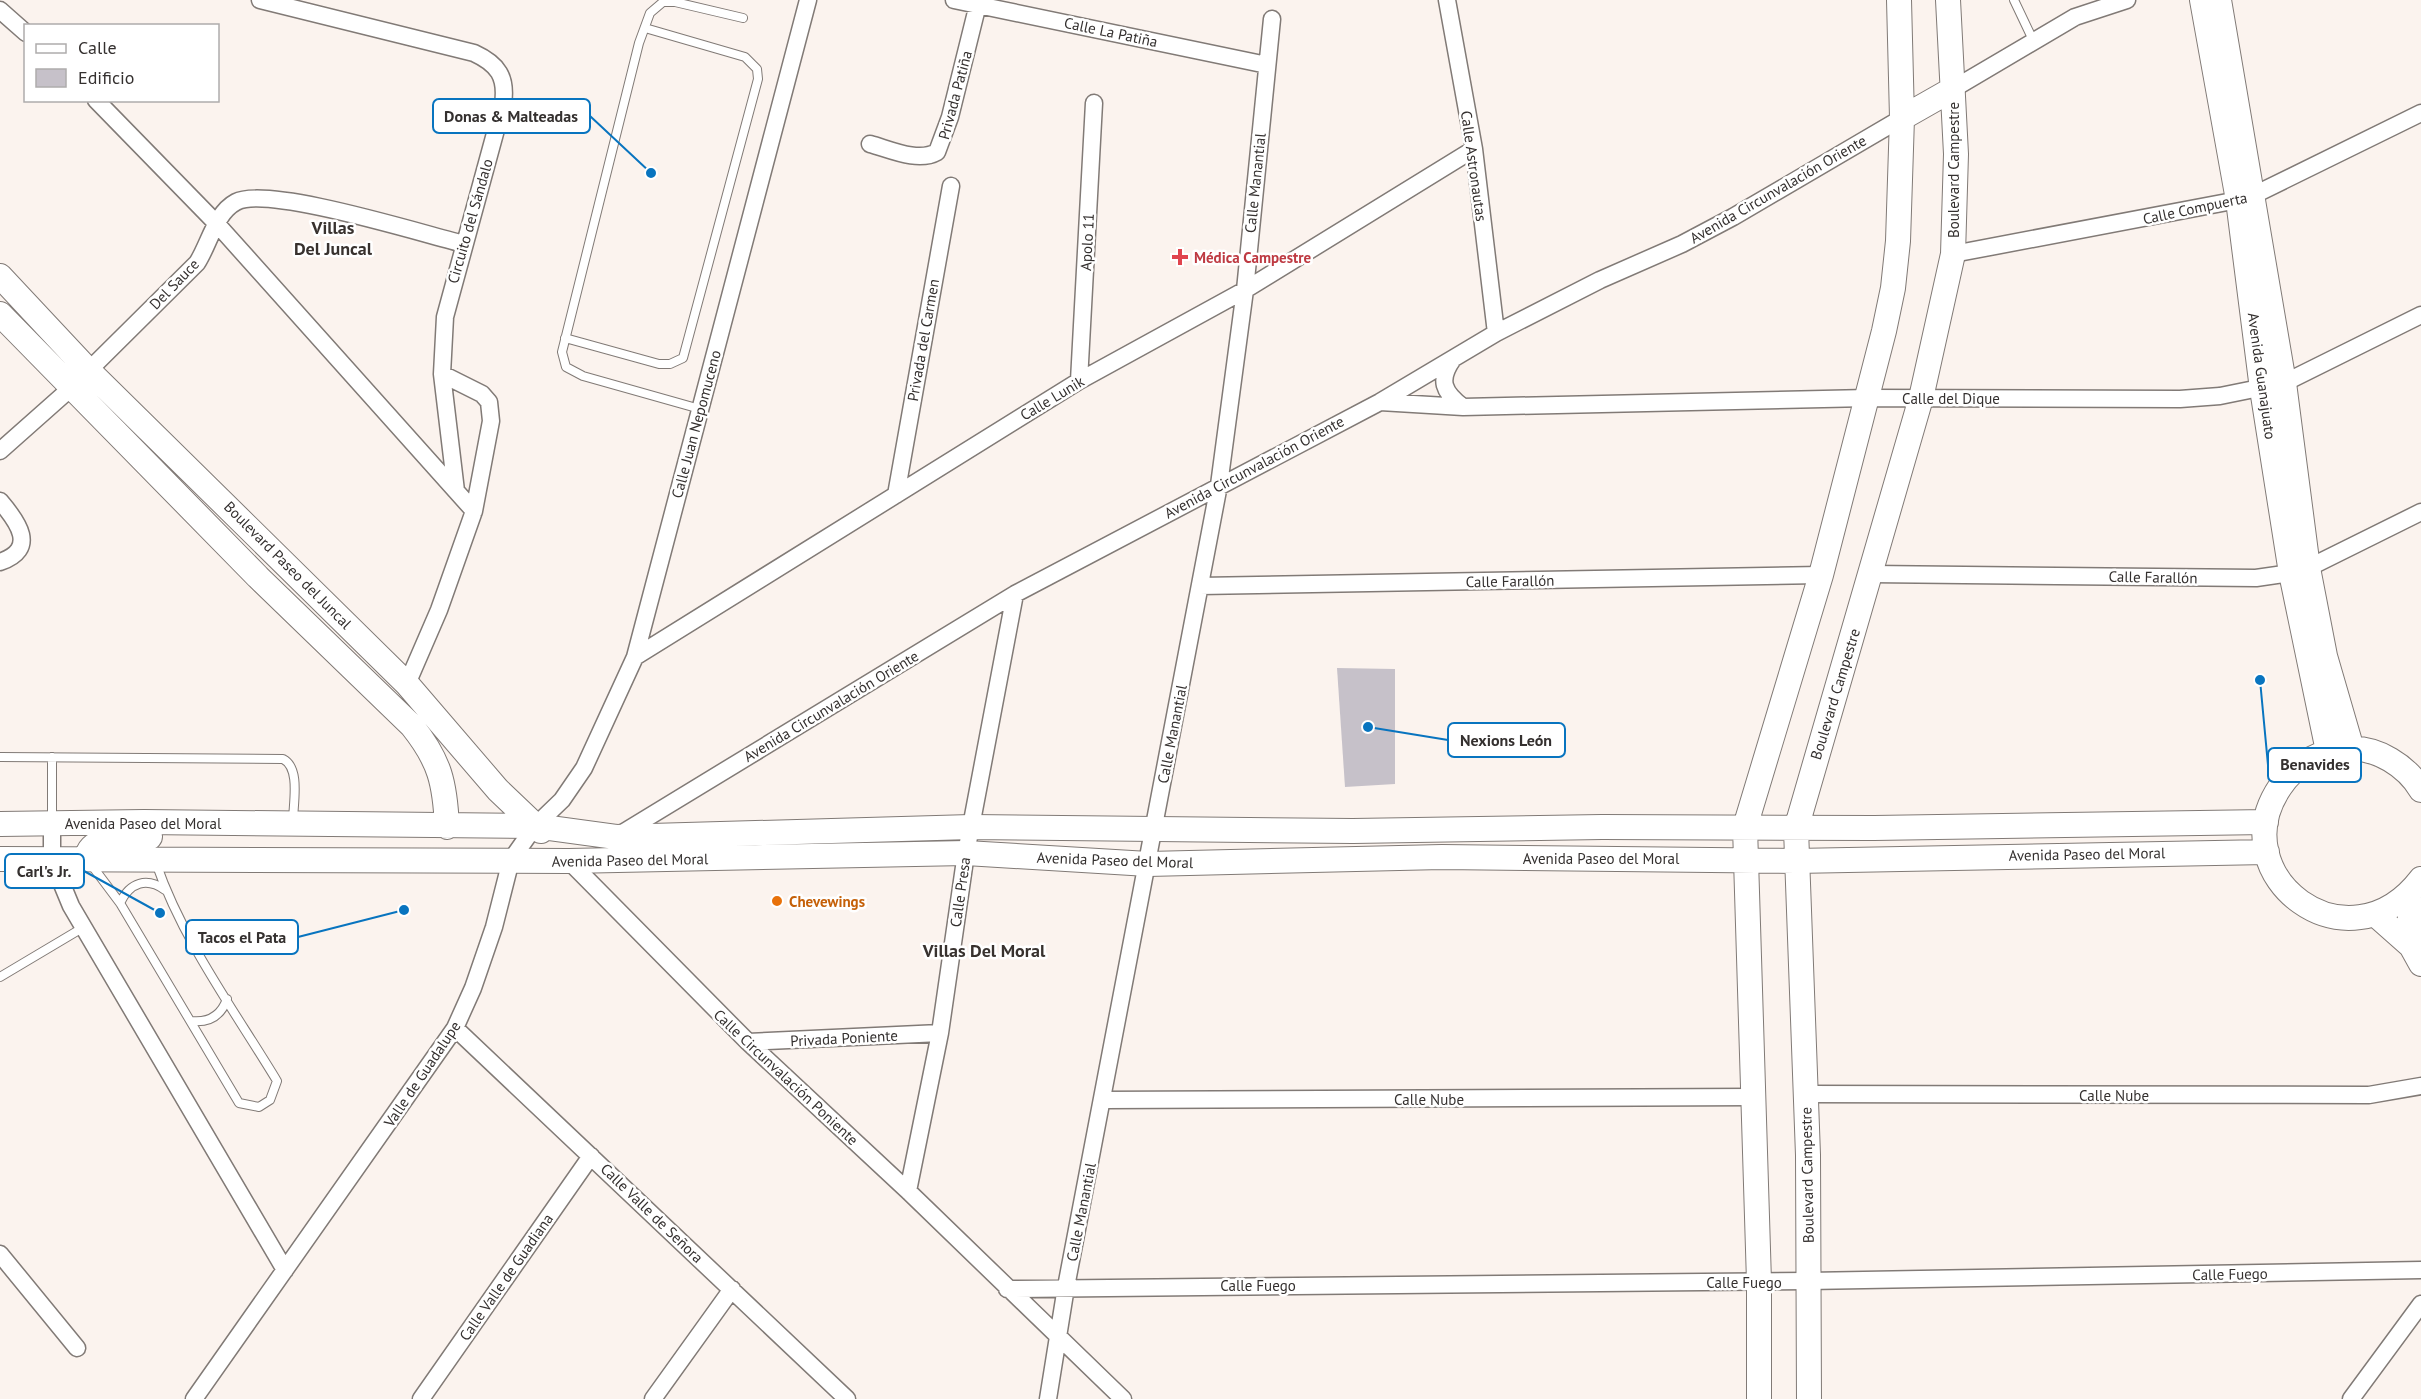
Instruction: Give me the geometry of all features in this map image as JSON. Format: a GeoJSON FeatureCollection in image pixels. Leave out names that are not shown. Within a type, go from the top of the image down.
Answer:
{"type":"FeatureCollection","features":[{"type":"Feature","properties":{"kind":"street","name":"Circuito del Sándalo"},"geometry":{"type":"LineString","coordinates":[[260,0],[474,53],[497,68],[504,79],[503,104],[445,316],[442,375],[456,491]]}},
{"type":"Feature","properties":{"kind":"street","name":"Calle Juan Nepomuceno"},"geometry":{"type":"LineString","coordinates":[[535,826],[561,800],[584,768],[635,657],[808,0]]}},
{"type":"Feature","properties":{"kind":"street","name":"Calle La Patiña"},"geometry":{"type":"LineString","coordinates":[[954,0],[978,4],[1021,6],[1267,65]]}},
{"type":"Feature","properties":{"kind":"street","name":"Calle Astronautas"},"geometry":{"type":"LineString","coordinates":[[1446,0],[1474,149],[1496,333]]}},
{"type":"Feature","properties":{"kind":"street"},"geometry":{"type":"LineString","coordinates":[[1759,1399],[1759,1282],[1744,858],[1745,827],[1821,575],[1868,398],[1893,288],[1901,190],[1899,0]]}},
{"type":"Feature","properties":{"kind":"street","name":"Boulevard Campestre"},"geometry":{"type":"LineString","coordinates":[[1809,1399],[1806,1094],[1795,861],[1796,829],[1921,398],[1953,254],[1956,154],[1948,0]]}},
{"type":"Feature","properties":{"kind":"street"},"geometry":{"type":"LineString","coordinates":[[1902,118],[2075,17],[2127,0]]}},
{"type":"Feature","properties":{"kind":"street","name":"Avenida Guanajuato"},"geometry":{"type":"LineString","coordinates":[[2202,0],[2246,198]]}},
{"type":"Feature","properties":{"kind":"street","name":"Avenida Guanajuato"},"geometry":{"type":"LineString","coordinates":[[2220,0],[2299,570],[2328,751]]}},
{"type":"Feature","properties":{"kind":"street","name":"Privada Patiña"},"geometry":{"type":"LineString","coordinates":[[870,144],[914,156],[925,156],[937,152],[950,117],[978,4]]}},
{"type":"Feature","properties":{"kind":"street"},"geometry":{"type":"LineString","coordinates":[[0,10],[24,31]]}},
{"type":"Feature","properties":{"kind":"street","name":"Calle Manantial"},"geometry":{"type":"LineString","coordinates":[[1048,1399],[1066,1287],[1104,1100],[1148,864],[1152,830],[1219,485],[1245,290],[1272,19]]}},
{"type":"Feature","properties":{"kind":"street"},"geometry":{"type":"LineString","coordinates":[[98,102],[217,224],[474,512]]}},
{"type":"Feature","properties":{"kind":"street","name":"Apolo 11"},"geometry":{"type":"LineString","coordinates":[[1079,381],[1094,103]]}},
{"type":"Feature","properties":{"kind":"street","name":"Calle Compuerta"},"geometry":{"type":"LineString","coordinates":[[1953,254],[2246,198],[2421,113]]}},
{"type":"Feature","properties":{"kind":"street","name":"Avenida Circunvalación Oriente"},"geometry":{"type":"LineString","coordinates":[[616,837],[1015,594],[1380,402],[1496,333],[1600,280],[1682,244],[1733,217],[1902,118]]}},
{"type":"Feature","properties":{"kind":"street","name":"Calle Lunik"},"geometry":{"type":"LineString","coordinates":[[635,657],[1079,381],[1245,290],[1474,149]]}},
{"type":"Feature","properties":{"kind":"street","name":"Privada del Carmen"},"geometry":{"type":"LineString","coordinates":[[896,495],[951,186]]}},
{"type":"Feature","properties":{"kind":"street","name":"Del Sauce"},"geometry":{"type":"LineString","coordinates":[[0,451],[71,388],[197,263],[206,250],[217,224],[227,209],[237,202],[263,198],[300,203],[464,244]]}},
{"type":"Feature","properties":{"kind":"street","name":"Boulevard Paseo del Juncal"},"geometry":{"type":"LineString","coordinates":[[0,276],[88,370],[279,555],[407,684],[498,790],[569,861]]}},
{"type":"Feature","properties":{"kind":"street","name":"Boulevard Paseo del Juncal"},"geometry":{"type":"LineString","coordinates":[[0,314],[258,577],[412,726],[428,746],[443,781],[447,826]]}},
{"type":"Feature","properties":{"kind":"street","name":"Calle del Dique"},"geometry":{"type":"LineString","coordinates":[[1380,402],[1463,407],[1868,398],[2180,399],[2273,386],[2421,315]]}},
{"type":"Feature","properties":{"kind":"street"},"geometry":{"type":"LineString","coordinates":[[1454,357],[1443,378],[1449,394],[1463,407]]}},
{"type":"Feature","properties":{"kind":"street"},"geometry":{"type":"LineString","coordinates":[[407,684],[439,610],[474,512],[491,411],[482,394],[442,375]]}},
{"type":"Feature","properties":{"kind":"street"},"geometry":{"type":"LineString","coordinates":[[0,501],[21,530],[22,544],[17,554],[0,562]]}},
{"type":"Feature","properties":{"kind":"street","name":"Calle Farallón"},"geometry":{"type":"LineString","coordinates":[[1871,574],[2228,578],[2299,570],[2421,512]]}},
{"type":"Feature","properties":{"kind":"street"},"geometry":{"type":"LineString","coordinates":[[258,577],[279,555]]}},
{"type":"Feature","properties":{"kind":"street","name":"Avenida Guanajuato"},"geometry":{"type":"LineString","coordinates":[[2299,570],[2352,748]]}},
{"type":"Feature","properties":{"kind":"street","name":"Calle Farallón"},"geometry":{"type":"LineString","coordinates":[[1200,586],[1821,575]]}},
{"type":"Feature","properties":{"kind":"street","name":"Calle Presa"},"geometry":{"type":"LineString","coordinates":[[908,1191],[940,1033],[966,853],[1015,594]]}},
{"type":"Feature","properties":{"kind":"street"},"geometry":{"type":"LineString","coordinates":[[2415,887],[2396,905],[2376,915],[2356,918],[2332,917],[2309,908],[2290,894],[2275,874],[2267,852],[2266,822],[2273,797],[2287,776],[2307,760],[2328,751],[2352,748],[2375,753],[2392,760],[2407,771],[2420,786]]}},
{"type":"Feature","properties":{"kind":"street","name":"Avenida Paseo del Moral"},"geometry":{"type":"LineString","coordinates":[[0,824],[234,823],[535,826],[616,837],[971,827],[1152,830],[1745,827],[1796,829],[2266,822]]}},
{"type":"Feature","properties":{"kind":"street"},"geometry":{"type":"LineString","coordinates":[[52,823],[52,860],[68,900],[285,1270]]}},
{"type":"Feature","properties":{"kind":"street"},"geometry":{"type":"LineString","coordinates":[[87,858],[92,846],[101,841],[202,834],[234,823]]}},
{"type":"Feature","properties":{"kind":"street","name":"Valle de Guadalupe"},"geometry":{"type":"LineString","coordinates":[[194,1399],[421,1080],[455,1028],[473,988],[494,927],[511,860],[535,826]]}},
{"type":"Feature","properties":{"kind":"street","name":"Avenida Paseo del Moral"},"geometry":{"type":"LineString","coordinates":[[0,859],[569,861],[966,853],[1148,864],[1442,857],[1744,858],[1795,861],[2267,852]]}},
{"type":"Feature","properties":{"kind":"street","name":"Calle Circunvalación Poniente"},"geometry":{"type":"LineString","coordinates":[[569,861],[747,1042],[908,1191],[1123,1399]]}},
{"type":"Feature","properties":{"kind":"street"},"geometry":{"type":"LineString","coordinates":[[2415,887],[2416,955]]}},
{"type":"Feature","properties":{"kind":"street"},"geometry":{"type":"LineString","coordinates":[[2376,915],[2416,955]]}},
{"type":"Feature","properties":{"kind":"street","name":"Calle Valle de Señora"},"geometry":{"type":"LineString","coordinates":[[455,1028],[847,1399]]}},
{"type":"Feature","properties":{"kind":"street","name":"Privada Poniente"},"geometry":{"type":"LineString","coordinates":[[747,1042],[940,1033]]}},
{"type":"Feature","properties":{"kind":"street","name":"Calle Nube"},"geometry":{"type":"LineString","coordinates":[[1806,1094],[2369,1095],[2421,1086]]}},
{"type":"Feature","properties":{"kind":"street","name":"Calle Nube"},"geometry":{"type":"LineString","coordinates":[[1104,1100],[1754,1098]]}},
{"type":"Feature","properties":{"kind":"street","name":"Calle Valle de Guadiana"},"geometry":{"type":"LineString","coordinates":[[421,1399],[591,1155]]}},
{"type":"Feature","properties":{"kind":"street"},"geometry":{"type":"LineString","coordinates":[[0,1254],[77,1348]]}},
{"type":"Feature","properties":{"kind":"street","name":"Calle Fuego"},"geometry":{"type":"LineString","coordinates":[[1066,1287],[1759,1282],[2421,1270]]}},
{"type":"Feature","properties":{"kind":"street"},"geometry":{"type":"LineString","coordinates":[[1007,1289],[1066,1287]]}},
{"type":"Feature","properties":{"kind":"street"},"geometry":{"type":"LineString","coordinates":[[653,1399],[732,1289]]}},
{"type":"Feature","properties":{"kind":"street"},"geometry":{"type":"LineString","coordinates":[[2351,1399],[2421,1304]]}},
{"type":"Feature","properties":{"kind":"lane"},"geometry":{"type":"LineString","coordinates":[[2014,0],[2033,40]]}},
{"type":"Feature","properties":{"kind":"lane"},"geometry":{"type":"LineString","coordinates":[[700,409],[572,371],[562,359],[565,338],[650,13],[663,2],[743,18]]}},
{"type":"Feature","properties":{"kind":"lane"},"geometry":{"type":"LineString","coordinates":[[565,338],[659,363],[670,364],[683,358],[758,80],[757,69],[745,57],[645,28]]}},
{"type":"Feature","properties":{"kind":"lane"},"geometry":{"type":"LineString","coordinates":[[0,757],[283,759],[288,762],[293,772],[293,824]]}},
{"type":"Feature","properties":{"kind":"lane"},"geometry":{"type":"LineString","coordinates":[[52,757],[52,823]]}},
{"type":"Feature","properties":{"kind":"lane"},"geometry":{"type":"LineString","coordinates":[[87,858],[120,903],[239,1103],[252,1107],[265,1104],[274,1094],[277,1081],[192,941],[166,891],[155,860]]}},
{"type":"Feature","properties":{"kind":"lane"},"geometry":{"type":"LineString","coordinates":[[120,903],[128,890],[142,882],[157,884],[166,891]]}},
{"type":"Feature","properties":{"kind":"lane"},"geometry":{"type":"LineString","coordinates":[[0,977],[84,927]]}},
{"type":"Feature","properties":{"kind":"lane"},"geometry":{"type":"LineString","coordinates":[[191,1021],[213,1018],[220,1013],[228,999]]}},
{"type":"Feature","properties":{"kind":"building"},"geometry":{"type":"Polygon","coordinates":[[[1337,668],[1395,669],[1395,784],[1345,787],[1337,668]]]}},
{"type":"Feature","properties":{"kind":"place","name":"Donas & Malteadas"},"geometry":{"type":"Point","coordinates":[651,173]}},
{"type":"Feature","properties":{"kind":"place","name":"Médica Campestre"},"geometry":{"type":"Point","coordinates":[1180,257]}},
{"type":"Feature","properties":{"kind":"place","name":"Benavides"},"geometry":{"type":"Point","coordinates":[2260,680]}},
{"type":"Feature","properties":{"kind":"place","name":"Nexions León"},"geometry":{"type":"Point","coordinates":[1368,727]}},
{"type":"Feature","properties":{"kind":"place","name":"Chevewings"},"geometry":{"type":"Point","coordinates":[777,901]}},
{"type":"Feature","properties":{"kind":"place","name":"Tacos el Pata"},"geometry":{"type":"Point","coordinates":[404,910]}},
{"type":"Feature","properties":{"kind":"place","name":"Carl's Jr."},"geometry":{"type":"Point","coordinates":[160,913]}},
{"type":"Feature","properties":{"kind":"district","name":"Villas Del Juncal"},"geometry":{"type":"Point","coordinates":[333,237]}},
{"type":"Feature","properties":{"kind":"district","name":"Villas Del Moral"},"geometry":{"type":"Point","coordinates":[984,950]}}]}
